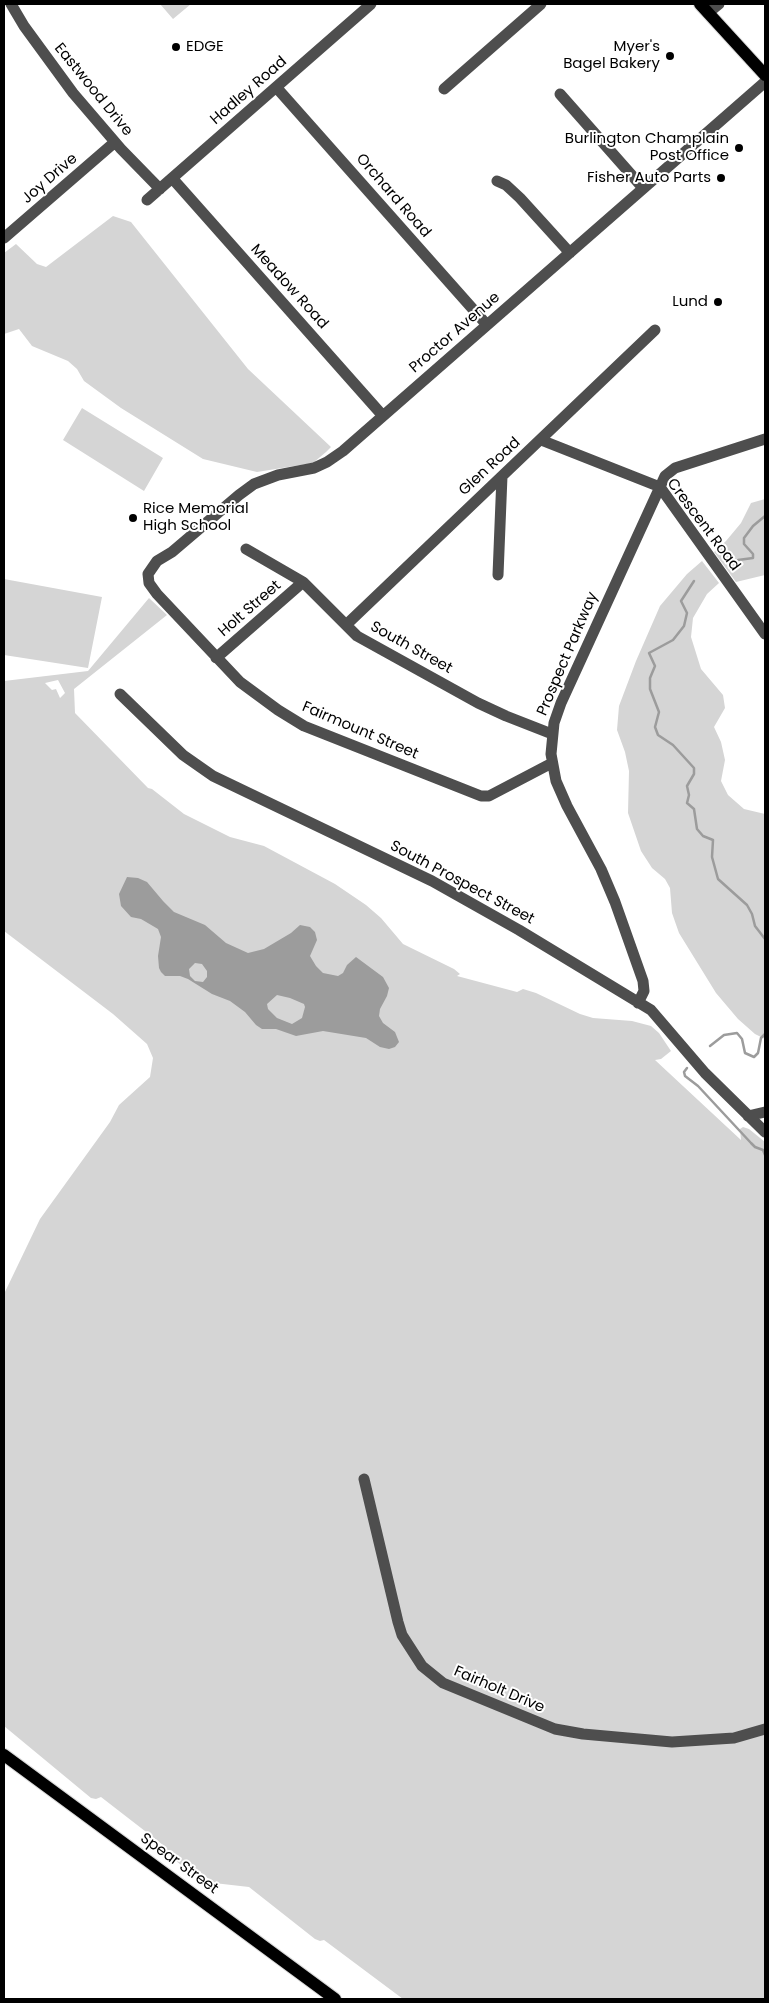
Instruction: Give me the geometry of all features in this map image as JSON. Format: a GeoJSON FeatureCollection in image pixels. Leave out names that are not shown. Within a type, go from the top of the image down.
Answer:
{"type":"FeatureCollection","features":[{"type":"Feature","properties":{"kind":"main road"},"geometry":{"type":"LineString","coordinates":[[704,8],[765,75]]}},
{"type":"Feature","properties":{"kind":"main road","name":"Spear Street"},"geometry":{"type":"LineString","coordinates":[[4,1755],[335,1999]]}},
{"type":"Feature","properties":{"kind":"street","name":"Eastwood Drive"},"geometry":{"type":"LineString","coordinates":[[11,4],[57,73],[115,142],[160,189]]}},
{"type":"Feature","properties":{"kind":"street","name":"Hadley Road"},"geometry":{"type":"LineString","coordinates":[[147,200],[371,4]]}},
{"type":"Feature","properties":{"kind":"street"},"geometry":{"type":"LineString","coordinates":[[444,89],[542,4]]}},
{"type":"Feature","properties":{"kind":"street"},"geometry":{"type":"LineString","coordinates":[[704,8],[718,4]]}},
{"type":"Feature","properties":{"kind":"street","name":"Proctor Avenue"},"geometry":{"type":"LineString","coordinates":[[148,574],[157,561],[172,552],[254,484],[278,476],[314,468],[343,451],[765,82]]}},
{"type":"Feature","properties":{"kind":"street","name":"Orchard Road"},"geometry":{"type":"LineString","coordinates":[[276,87],[487,325]]}},
{"type":"Feature","properties":{"kind":"street"},"geometry":{"type":"LineString","coordinates":[[560,94],[644,188]]}},
{"type":"Feature","properties":{"kind":"street","name":"Joy Drive"},"geometry":{"type":"LineString","coordinates":[[4,238],[115,142]]}},
{"type":"Feature","properties":{"kind":"street","name":"Meadow Road"},"geometry":{"type":"LineString","coordinates":[[172,178],[383,416]]}},
{"type":"Feature","properties":{"kind":"street"},"geometry":{"type":"LineString","coordinates":[[497,181],[520,198],[570,253]]}},
{"type":"Feature","properties":{"kind":"street","name":"Glen Road"},"geometry":{"type":"LineString","coordinates":[[346,625],[655,330]]}},
{"type":"Feature","properties":{"kind":"street","name":"Prospect Parkway"},"geometry":{"type":"LineString","coordinates":[[638,1003],[644,991],[644,985],[624,926],[604,877],[563,798],[552,763],[552,734],[561,703],[665,476],[675,468],[765,439]]}},
{"type":"Feature","properties":{"kind":"street","name":"Crescent Road"},"geometry":{"type":"LineString","coordinates":[[541,440],[660,487],[765,634]]}},
{"type":"Feature","properties":{"kind":"street"},"geometry":{"type":"LineString","coordinates":[[498,575],[502,476]]}},
{"type":"Feature","properties":{"kind":"street","name":"South Street"},"geometry":{"type":"LineString","coordinates":[[246,549],[303,582],[357,636],[478,702],[506,716],[552,734]]}},
{"type":"Feature","properties":{"kind":"street","name":"Fairmount Street"},"geometry":{"type":"LineString","coordinates":[[148,574],[149,583],[157,594],[240,682],[278,710],[304,726],[481,796],[489,796],[552,763]]}},
{"type":"Feature","properties":{"kind":"street","name":"Holt Street"},"geometry":{"type":"LineString","coordinates":[[216,658],[303,582]]}},
{"type":"Feature","properties":{"kind":"street","name":"South Prospect Street"},"geometry":{"type":"LineString","coordinates":[[120,694],[198,767],[286,812],[432,881],[519,930],[638,1003],[657,1016],[705,1073],[765,1132]]}},
{"type":"Feature","properties":{"kind":"street"},"geometry":{"type":"LineString","coordinates":[[748,1116],[765,1112]]}},
{"type":"Feature","properties":{"kind":"street","name":"Fairholt Drive"},"geometry":{"type":"LineString","coordinates":[[364,1479],[402,1635],[422,1666],[443,1683],[554,1729],[583,1734],[672,1742],[734,1738],[765,1729]]}},
{"type":"Feature","properties":{"kind":"shaded area"},"geometry":{"type":"Polygon","coordinates":[[[160,4],[191,4],[173,19],[160,4]]]}},
{"type":"Feature","properties":{"kind":"shaded area"},"geometry":{"type":"Polygon","coordinates":[[[113,216],[131,222],[248,369],[331,447],[326,452],[313,463],[257,472],[203,459],[121,408],[84,381],[77,369],[68,361],[32,346],[19,329],[4,334],[4,253],[16,244],[37,264],[46,267],[113,216]]]}},
{"type":"Feature","properties":{"kind":"shaded area"},"geometry":{"type":"Polygon","coordinates":[[[82,408],[163,458],[144,491],[63,440],[82,408]]]}},
{"type":"Feature","properties":{"kind":"shaded area"},"geometry":{"type":"Polygon","coordinates":[[[765,499],[765,575],[736,582],[714,552],[741,523],[751,503],[765,499]]]}},
{"type":"Feature","properties":{"kind":"shaded area"},"geometry":{"type":"Polygon","coordinates":[[[702,561],[719,583],[707,594],[693,618],[691,637],[701,669],[723,695],[725,708],[714,727],[721,742],[725,760],[721,781],[728,795],[744,809],[765,814],[765,1039],[755,1034],[738,1019],[716,993],[679,933],[672,913],[670,888],[665,879],[652,868],[641,851],[628,813],[629,771],[617,730],[619,706],[660,606],[687,574],[702,561]]]}},
{"type":"Feature","properties":{"kind":"shaded area"},"geometry":{"type":"Polygon","coordinates":[[[4,579],[102,597],[88,668],[4,655],[4,579]]]}},
{"type":"Feature","properties":{"kind":"shaded area"},"geometry":{"type":"Polygon","coordinates":[[[149,598],[167,615],[74,689],[75,713],[148,788],[152,789],[184,814],[230,837],[264,846],[335,884],[366,905],[381,918],[403,944],[454,969],[460,974],[457,976],[517,992],[523,989],[536,993],[580,1014],[593,1018],[632,1021],[651,1026],[659,1033],[671,1051],[661,1059],[655,1060],[741,1140],[740,1129],[743,1127],[749,1129],[765,1142],[765,1999],[403,1999],[324,1940],[315,1939],[249,1887],[214,1883],[188,1863],[182,1866],[165,1851],[163,1845],[101,1797],[91,1798],[4,1726],[4,1294],[40,1219],[110,1122],[119,1105],[150,1077],[153,1058],[147,1044],[113,1014],[4,931],[4,681],[88,671],[149,598]],[[58,680],[45,683],[52,690],[56,689],[60,698],[65,693],[58,680]]]}},
{"type":"Feature","properties":{"kind":"shaded area"},"geometry":{"type":"Polygon","coordinates":[[[127,877],[138,878],[147,882],[174,912],[205,925],[226,943],[248,953],[264,949],[291,933],[300,925],[310,927],[315,932],[317,940],[310,956],[323,973],[338,976],[343,973],[347,965],[356,957],[383,977],[389,988],[379,1016],[383,1023],[395,1032],[399,1042],[395,1047],[389,1049],[380,1047],[366,1038],[323,1031],[296,1036],[276,1029],[262,1029],[245,1012],[230,1001],[212,994],[188,979],[180,976],[165,976],[159,968],[158,956],[161,937],[158,929],[141,919],[131,917],[121,906],[119,894],[127,877]],[[195,963],[189,969],[190,976],[195,981],[203,982],[207,977],[207,971],[202,964],[195,963]],[[277,995],[267,1004],[268,1009],[277,1018],[292,1024],[302,1018],[304,1004],[277,995]]]}},
{"type":"Feature","properties":{"kind":"waterway"},"geometry":{"type":"LineString","coordinates":[[738,560],[753,558],[753,554],[744,544],[744,538],[753,526],[765,516]]}},
{"type":"Feature","properties":{"kind":"waterway"},"geometry":{"type":"LineString","coordinates":[[694,581],[681,601],[687,613],[684,626],[673,640],[649,653],[655,666],[650,678],[650,689],[659,712],[655,727],[658,735],[673,745],[694,768],[694,774],[687,786],[689,795],[687,803],[694,809],[697,829],[703,836],[713,840],[712,857],[718,879],[747,905],[755,926],[765,939]]}},
{"type":"Feature","properties":{"kind":"waterway"},"geometry":{"type":"LineString","coordinates":[[710,1046],[724,1035],[737,1033],[742,1039],[745,1053],[754,1057],[758,1053],[761,1038],[765,1034]]}},
{"type":"Feature","properties":{"kind":"waterway"},"geometry":{"type":"LineString","coordinates":[[687,1068],[684,1072],[685,1076],[698,1086],[755,1147],[763,1150],[765,1155]]}},
{"type":"Feature","properties":{"kind":"place","name":"EDGE"},"geometry":{"type":"Point","coordinates":[176,47]}},
{"type":"Feature","properties":{"kind":"place","name":"Myer's Bagel Bakery"},"geometry":{"type":"Point","coordinates":[670,56]}},
{"type":"Feature","properties":{"kind":"place","name":"Burlington Champlain Post Office"},"geometry":{"type":"Point","coordinates":[739,148]}},
{"type":"Feature","properties":{"kind":"place","name":"Fisher Auto Parts"},"geometry":{"type":"Point","coordinates":[721,178]}},
{"type":"Feature","properties":{"kind":"place","name":"Lund"},"geometry":{"type":"Point","coordinates":[718,302]}},
{"type":"Feature","properties":{"kind":"place","name":"Rice Memorial High School"},"geometry":{"type":"Point","coordinates":[133,518]}}]}
